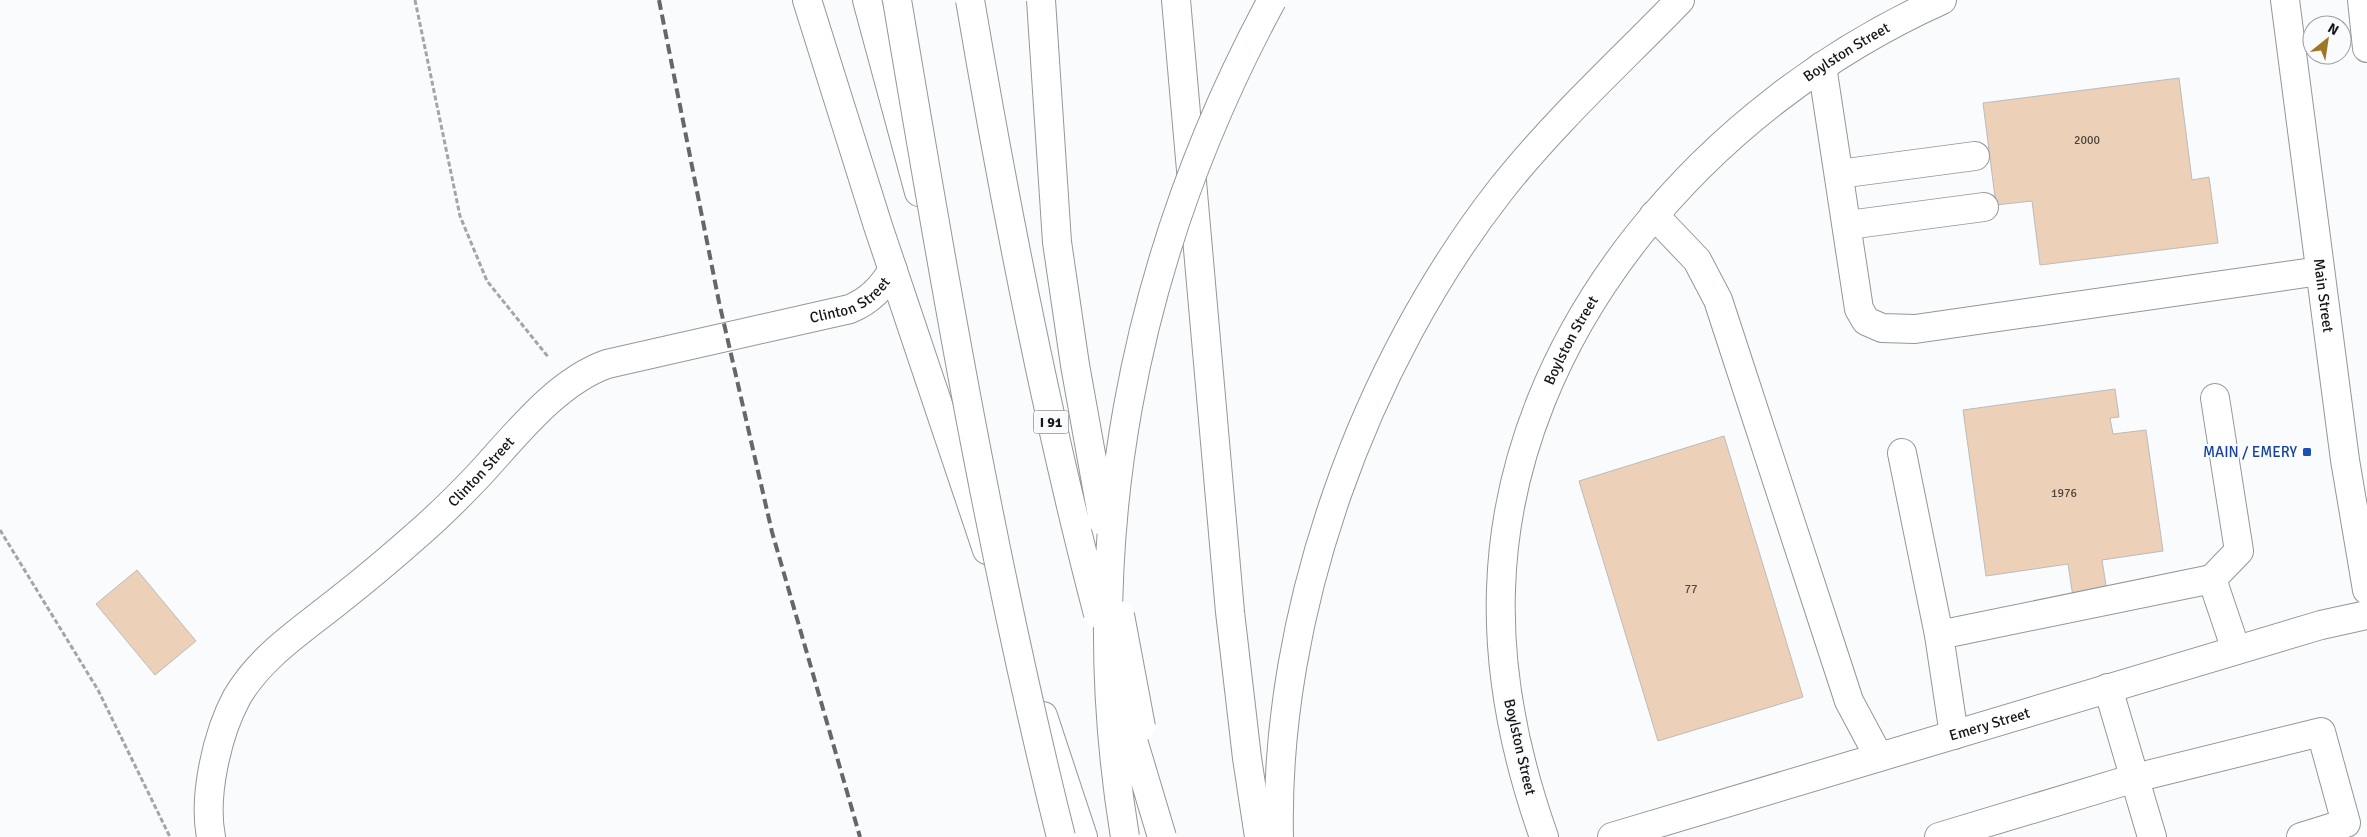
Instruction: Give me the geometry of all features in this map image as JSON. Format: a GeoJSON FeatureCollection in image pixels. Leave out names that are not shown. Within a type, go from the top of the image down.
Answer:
{"type":"FeatureCollection","features":[{"type":"Feature","properties":{"kind":"main road"},"geometry":{"type":"LineString","coordinates":[[807,0],[838,104],[1083,837]]}},
{"type":"Feature","properties":{"kind":"main road"},"geometry":{"type":"LineString","coordinates":[[867,0],[946,291]]}},
{"type":"Feature","properties":{"kind":"main road"},"geometry":{"type":"LineString","coordinates":[[897,0],[946,291],[998,558],[1061,837]]}},
{"type":"Feature","properties":{"kind":"main road","name":"I 91"},"geometry":{"type":"LineString","coordinates":[[970,0],[1025,296],[1054,437],[1122,703],[1162,836]]}},
{"type":"Feature","properties":{"kind":"main road"},"geometry":{"type":"LineString","coordinates":[[1040,0],[1052,177],[1066,306],[1086,431],[1162,836]]}},
{"type":"Feature","properties":{"kind":"main road"},"geometry":{"type":"LineString","coordinates":[[1176,0],[1230,612],[1259,837]]}},
{"type":"Feature","properties":{"kind":"main road"},"geometry":{"type":"LineString","coordinates":[[1125,837],[1115,752],[1107,633],[1112,516],[1126,408],[1152,300],[1181,206],[1218,113],[1272,0]]}},
{"type":"Feature","properties":{"kind":"main road"},"geometry":{"type":"LineString","coordinates":[[1279,837],[1282,750],[1290,682],[1301,622],[1317,556],[1338,491],[1363,426],[1392,362],[1440,278],[1501,190],[1545,136],[1680,0]]}},
{"type":"Feature","properties":{"kind":"main road","name":"Boylston Street"},"geometry":{"type":"LineString","coordinates":[[1544,837],[1518,749],[1509,705],[1502,646],[1501,589],[1505,538],[1523,452],[1538,408],[1558,360],[1613,267],[1654,215],[1696,170],[1741,129],[1822,66],[1942,0]]}},
{"type":"Feature","properties":{"kind":"main road","name":"Main Street"},"geometry":{"type":"LineString","coordinates":[[2285,0],[2345,460],[2367,590]]}},
{"type":"Feature","properties":{"kind":"main road"},"geometry":{"type":"LineString","coordinates":[[2362,0],[2367,48]]}},
{"type":"Feature","properties":{"kind":"main road"},"geometry":{"type":"LineString","coordinates":[[1822,66],[1848,225],[1859,309],[1866,321],[1882,328],[1915,329],[2320,270]]}},
{"type":"Feature","properties":{"kind":"main road"},"geometry":{"type":"LineString","coordinates":[[1839,174],[1975,156]]}},
{"type":"Feature","properties":{"kind":"main road"},"geometry":{"type":"LineString","coordinates":[[1848,225],[1984,207]]}},
{"type":"Feature","properties":{"kind":"main road"},"geometry":{"type":"LineString","coordinates":[[1654,215],[1697,260],[1718,300],[1849,701],[1879,757]]}},
{"type":"Feature","properties":{"kind":"main road","name":"Clinton Street"},"geometry":{"type":"LineString","coordinates":[[211,837],[209,826],[210,797],[214,768],[232,709],[247,683],[270,656],[417,536],[454,502],[512,440],[570,384],[592,370],[607,364],[850,309],[872,297],[881,289],[893,270]]}},
{"type":"Feature","properties":{"kind":"main road"},"geometry":{"type":"LineString","coordinates":[[1938,635],[2212,579],[2239,552],[2215,398]]}},
{"type":"Feature","properties":{"kind":"main road"},"geometry":{"type":"LineString","coordinates":[[1902,453],[1938,635],[1954,735]]}},
{"type":"Feature","properties":{"kind":"main road"},"geometry":{"type":"LineString","coordinates":[[2212,579],[2236,650]]}},
{"type":"Feature","properties":{"kind":"main road","name":"Emery Street"},"geometry":{"type":"LineString","coordinates":[[1612,837],[2321,625],[2367,615]]}},
{"type":"Feature","properties":{"kind":"main road"},"geometry":{"type":"LineString","coordinates":[[2108,688],[2152,837]]}},
{"type":"Feature","properties":{"kind":"main road"},"geometry":{"type":"LineString","coordinates":[[1939,837],[2135,778],[2321,732],[2346,823],[2301,837]]}},
{"type":"Feature","properties":{"kind":"path"},"geometry":{"type":"LineString","coordinates":[[415,0],[460,216],[487,281],[570,384]]}},
{"type":"Feature","properties":{"kind":"path"},"geometry":{"type":"LineString","coordinates":[[0,530],[98,690],[170,837]]}},
{"type":"Feature","properties":{"kind":"building"},"geometry":{"type":"Polygon","coordinates":[[[2179,78],[2192,180],[2209,177],[2218,243],[2040,265],[2032,201],[1996,205],[1983,103],[2179,78]]]}},
{"type":"Feature","properties":{"kind":"building"},"geometry":{"type":"Polygon","coordinates":[[[2115,389],[2119,417],[2110,418],[2113,434],[2146,430],[2163,551],[2102,560],[2107,592],[2073,597],[2068,564],[1986,576],[1963,410],[2115,389]]]}},
{"type":"Feature","properties":{"kind":"building"},"geometry":{"type":"Polygon","coordinates":[[[1724,436],[1803,697],[1658,741],[1579,481],[1724,436]]]}},
{"type":"Feature","properties":{"kind":"building"},"geometry":{"type":"Polygon","coordinates":[[[137,570],[196,641],[155,675],[96,604],[137,570]]]}},
{"type":"Feature","properties":{"kind":"railway"},"geometry":{"type":"LineString","coordinates":[[659,0],[719,302],[772,532],[860,837]]}},
{"type":"Feature","properties":{"kind":"place","name":"MAIN / EMERY"},"geometry":{"type":"Point","coordinates":[2307,452]}}]}
